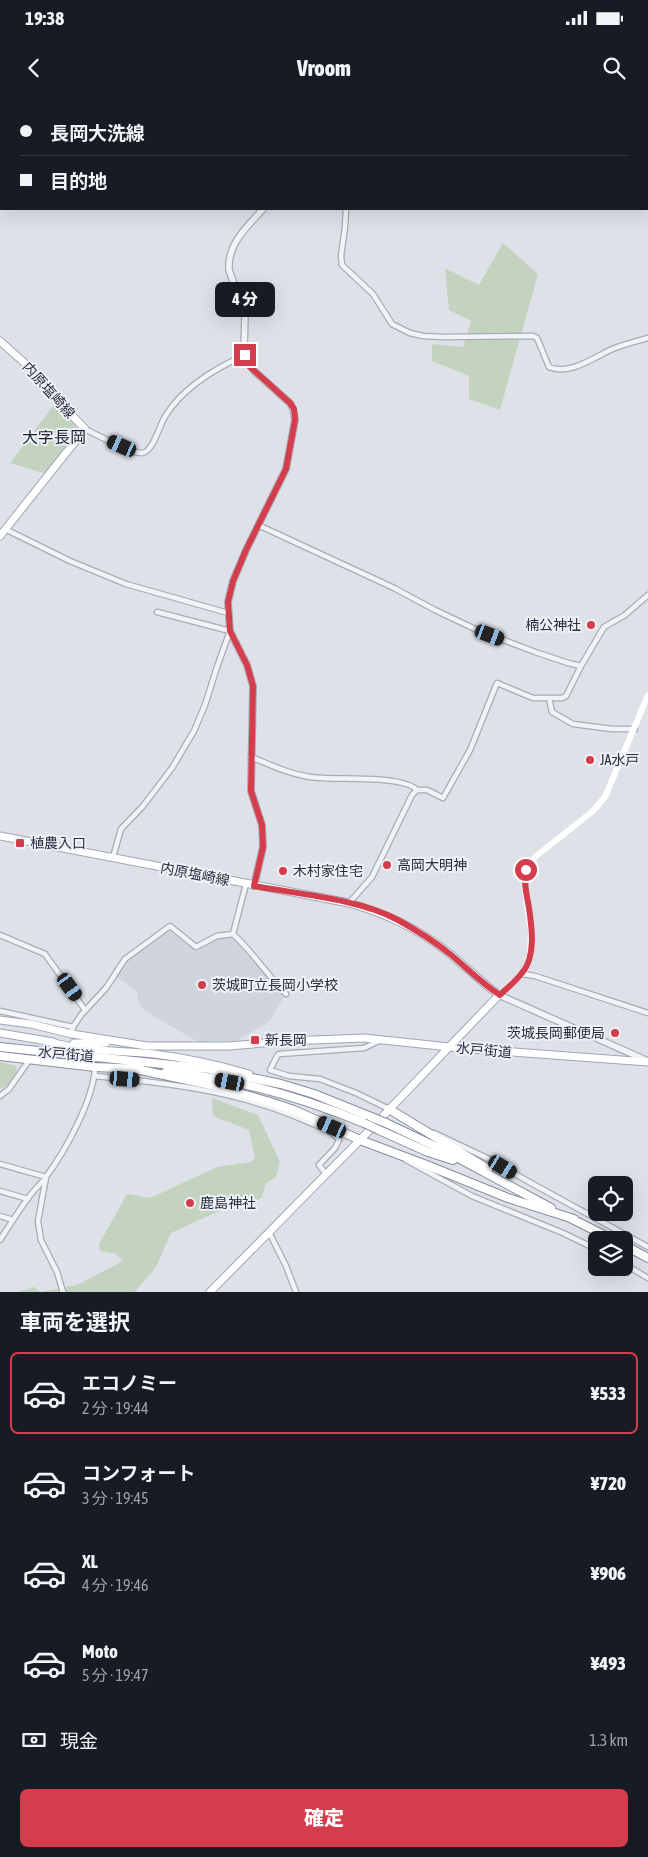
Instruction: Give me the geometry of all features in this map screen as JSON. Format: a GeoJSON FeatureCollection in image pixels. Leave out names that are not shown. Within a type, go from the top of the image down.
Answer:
{"type":"FeatureCollection","features":[{"type":"Feature","properties":{"kind":"highway","name":"水戸街道"},"geometry":{"type":"LineString","coordinates":[[0,1047],[210,1069],[281,1084],[314,1094],[386,1123],[447,1152],[467,1164]]}},
{"type":"Feature","properties":{"kind":"highway","name":"水戸街道"},"geometry":{"type":"LineString","coordinates":[[0,1056],[95,1067],[136,1069]]}},
{"type":"Feature","properties":{"kind":"highway"},"geometry":{"type":"LineString","coordinates":[[136,1069],[205,1076],[306,1100],[364,1123],[428,1152],[467,1164],[597,1231]]}},
{"type":"Feature","properties":{"kind":"highway"},"geometry":{"type":"LineString","coordinates":[[136,1069],[248,1094],[294,1110],[360,1140],[508,1198],[574,1219]]}},
{"type":"Feature","properties":{"kind":"highway"},"geometry":{"type":"LineString","coordinates":[[389,1109],[574,1219]]}},
{"type":"Feature","properties":{"kind":"highway"},"geometry":{"type":"LineString","coordinates":[[633,1250],[648,1258]]}},
{"type":"Feature","properties":{"kind":"main road","name":"内原塩崎線"},"geometry":{"type":"LineString","coordinates":[[0,341],[38,375],[61,404],[85,429],[2,532]]}},
{"type":"Feature","properties":{"kind":"main road"},"geometry":{"type":"LineString","coordinates":[[50,1042],[198,1047],[327,1039],[383,1039],[448,1046],[522,974],[528,964],[532,946],[529,909],[524,884],[526,870],[535,857],[593,811],[602,801],[609,790],[648,695]]}},
{"type":"Feature","properties":{"kind":"main road","name":"内原塩崎線"},"geometry":{"type":"LineString","coordinates":[[0,836],[349,903],[384,914],[419,932],[450,954],[500,995]]}},
{"type":"Feature","properties":{"kind":"main road"},"geometry":{"type":"LineString","coordinates":[[0,1020],[73,1031],[131,1044]]}},
{"type":"Feature","properties":{"kind":"main road"},"geometry":{"type":"LineString","coordinates":[[0,1033],[66,1046],[189,1060],[234,1070],[281,1084]]}},
{"type":"Feature","properties":{"kind":"main road","name":"水戸街道"},"geometry":{"type":"LineString","coordinates":[[360,1140],[448,1046],[648,1061]]}},
{"type":"Feature","properties":{"kind":"main road"},"geometry":{"type":"LineString","coordinates":[[210,1292],[360,1140]]}},
{"type":"Feature","properties":{"kind":"street"},"geometry":{"type":"LineString","coordinates":[[233,934],[263,847],[262,825],[251,791],[253,686],[247,665],[230,631],[228,602],[233,581],[286,469],[294,428],[294,409],[287,399],[249,366],[245,355],[245,314],[228,270],[228,258],[236,240],[262,210]]}},
{"type":"Feature","properties":{"kind":"street"},"geometry":{"type":"LineString","coordinates":[[346,210],[346,227],[340,256],[342,265],[373,294],[392,324],[417,336],[443,338],[533,336],[537,338],[549,367],[559,370],[575,366],[614,348],[648,338]]}},
{"type":"Feature","properties":{"kind":"street"},"geometry":{"type":"LineString","coordinates":[[85,429],[136,452],[142,453],[147,451],[151,447],[164,417],[182,395],[194,385],[245,355]]}},
{"type":"Feature","properties":{"kind":"street"},"geometry":{"type":"LineString","coordinates":[[258,525],[394,588],[475,629],[568,664],[581,666]]}},
{"type":"Feature","properties":{"kind":"street"},"geometry":{"type":"LineString","coordinates":[[2,532],[126,584],[228,613]]}},
{"type":"Feature","properties":{"kind":"street"},"geometry":{"type":"LineString","coordinates":[[251,757],[297,775],[322,779],[344,777],[404,784],[417,790],[427,790],[443,798],[470,750],[497,683],[533,698],[566,696],[604,627],[625,615],[648,594]]}},
{"type":"Feature","properties":{"kind":"street"},"geometry":{"type":"LineString","coordinates":[[157,612],[230,631]]}},
{"type":"Feature","properties":{"kind":"street"},"geometry":{"type":"LineString","coordinates":[[113,857],[121,829],[143,806],[172,768],[194,731],[205,705],[216,667],[230,631]]}},
{"type":"Feature","properties":{"kind":"street"},"geometry":{"type":"LineString","coordinates":[[550,698],[552,712],[573,724],[612,729],[635,729]]}},
{"type":"Feature","properties":{"kind":"street"},"geometry":{"type":"LineString","coordinates":[[349,903],[372,877],[412,795],[417,790]]}},
{"type":"Feature","properties":{"kind":"street"},"geometry":{"type":"LineString","coordinates":[[0,1011],[73,1031],[85,1010],[106,988],[125,960],[170,926],[196,947],[217,936],[233,934],[248,947],[270,978],[286,994]]}},
{"type":"Feature","properties":{"kind":"street"},"geometry":{"type":"LineString","coordinates":[[0,935],[46,954],[85,1010]]}},
{"type":"Feature","properties":{"kind":"street"},"geometry":{"type":"LineString","coordinates":[[522,974],[535,976],[648,1013]]}},
{"type":"Feature","properties":{"kind":"street"},"geometry":{"type":"LineString","coordinates":[[500,995],[648,1061]]}},
{"type":"Feature","properties":{"kind":"street"},"geometry":{"type":"LineString","coordinates":[[383,1039],[364,1048],[279,1054],[270,1070],[289,1076],[320,1079],[356,1093],[389,1109]]}},
{"type":"Feature","properties":{"kind":"street"},"geometry":{"type":"LineString","coordinates":[[622,1060],[625,1056],[624,1050]]}},
{"type":"Feature","properties":{"kind":"street"},"geometry":{"type":"LineString","coordinates":[[0,1096],[9,1089],[30,1059]]}},
{"type":"Feature","properties":{"kind":"street"},"geometry":{"type":"LineString","coordinates":[[0,1240],[66,1146],[80,1118],[95,1076],[95,1067]]}},
{"type":"Feature","properties":{"kind":"street"},"geometry":{"type":"LineString","coordinates":[[95,1076],[204,1089],[252,1101],[296,1117],[333,1134],[339,1140],[335,1148],[319,1165],[326,1174]]}},
{"type":"Feature","properties":{"kind":"street"},"geometry":{"type":"LineString","coordinates":[[427,1133],[439,1134],[489,1159],[648,1247]]}},
{"type":"Feature","properties":{"kind":"street"},"geometry":{"type":"LineString","coordinates":[[397,1153],[413,1164],[472,1196],[588,1245]]}},
{"type":"Feature","properties":{"kind":"street"},"geometry":{"type":"LineString","coordinates":[[0,1164],[46,1177]]}},
{"type":"Feature","properties":{"kind":"street"},"geometry":{"type":"LineString","coordinates":[[46,1177],[38,1221],[40,1240],[57,1272],[63,1292]]}},
{"type":"Feature","properties":{"kind":"street"},"geometry":{"type":"LineString","coordinates":[[0,1191],[28,1199]]}},
{"type":"Feature","properties":{"kind":"street"},"geometry":{"type":"LineString","coordinates":[[0,1216],[13,1220]]}},
{"type":"Feature","properties":{"kind":"street"},"geometry":{"type":"LineString","coordinates":[[269,1232],[286,1266],[296,1292]]}},
{"type":"Feature","properties":{"kind":"street"},"geometry":{"type":"LineString","coordinates":[[633,1269],[648,1278]]}},
{"type":"Feature","properties":{"kind":"shaded area","name":"茨城町立長岡小学校"},"geometry":{"type":"Polygon","coordinates":[[[169,931],[196,951],[216,940],[228,937],[236,940],[285,995],[270,1021],[237,1041],[198,1042],[145,1011],[138,1001],[137,992],[117,977],[127,960],[169,931]]]}},
{"type":"Feature","properties":{"kind":"green space"},"geometry":{"type":"Polygon","coordinates":[[[503,243],[538,274],[500,410],[469,399],[469,376],[432,361],[432,344],[463,347],[471,321],[449,310],[445,268],[479,285],[503,243]]]}},
{"type":"Feature","properties":{"kind":"green space"},"geometry":{"type":"Polygon","coordinates":[[[56,402],[77,414],[75,435],[47,474],[10,463],[56,402]]]}},
{"type":"Feature","properties":{"kind":"green space"},"geometry":{"type":"Polygon","coordinates":[[[0,1062],[16,1066],[17,1073],[7,1086],[0,1089],[0,1062]]]}},
{"type":"Feature","properties":{"kind":"green space"},"geometry":{"type":"Polygon","coordinates":[[[212,1098],[258,1115],[280,1162],[276,1177],[266,1183],[262,1197],[256,1201],[228,1207],[171,1233],[156,1267],[135,1292],[41,1292],[77,1285],[123,1261],[116,1254],[100,1251],[99,1244],[127,1194],[150,1198],[217,1167],[251,1162],[255,1158],[249,1130],[213,1116],[212,1098]]]}},
{"type":"Feature","properties":{"kind":"green space"},"geometry":{"type":"Polygon","coordinates":[[[34,1287],[41,1292],[18,1292],[34,1287]]]}},
{"type":"Feature","properties":{"kind":"place","name":"楠公神社"},"geometry":{"type":"Point","coordinates":[591,625]}},
{"type":"Feature","properties":{"kind":"place","name":"JA水戸"},"geometry":{"type":"Point","coordinates":[590,760]}},
{"type":"Feature","properties":{"kind":"place","name":"植農入口"},"geometry":{"type":"Point","coordinates":[20,843]}},
{"type":"Feature","properties":{"kind":"place","name":"高岡大明神"},"geometry":{"type":"Point","coordinates":[387,865]}},
{"type":"Feature","properties":{"kind":"place","name":"木村家住宅"},"geometry":{"type":"Point","coordinates":[283,871]}},
{"type":"Feature","properties":{"kind":"place","name":"茨城町立長岡小学校"},"geometry":{"type":"Point","coordinates":[202,985]}},
{"type":"Feature","properties":{"kind":"place","name":"茨城長岡郵便局"},"geometry":{"type":"Point","coordinates":[615,1033]}},
{"type":"Feature","properties":{"kind":"place","name":"新長岡"},"geometry":{"type":"Point","coordinates":[255,1040]}},
{"type":"Feature","properties":{"kind":"place","name":"鹿島神社"},"geometry":{"type":"Point","coordinates":[190,1203]}},
{"type":"Feature","properties":{"kind":"district","name":"大字長岡"},"geometry":{"type":"Point","coordinates":[54,437]}},
{"type":"Feature","properties":{"kind":"route"},"geometry":{"type":"LineString","coordinates":[[245,355],[249,366],[287,399],[294,409],[295,420],[286,469],[246,550],[233,581],[228,602],[230,631],[250,672],[253,686],[250,778],[253,801],[262,825],[263,835],[261,859],[254,886],[349,903],[397,919],[450,954],[500,995],[526,969],[532,946],[529,909],[524,884],[526,870]]}}]}
